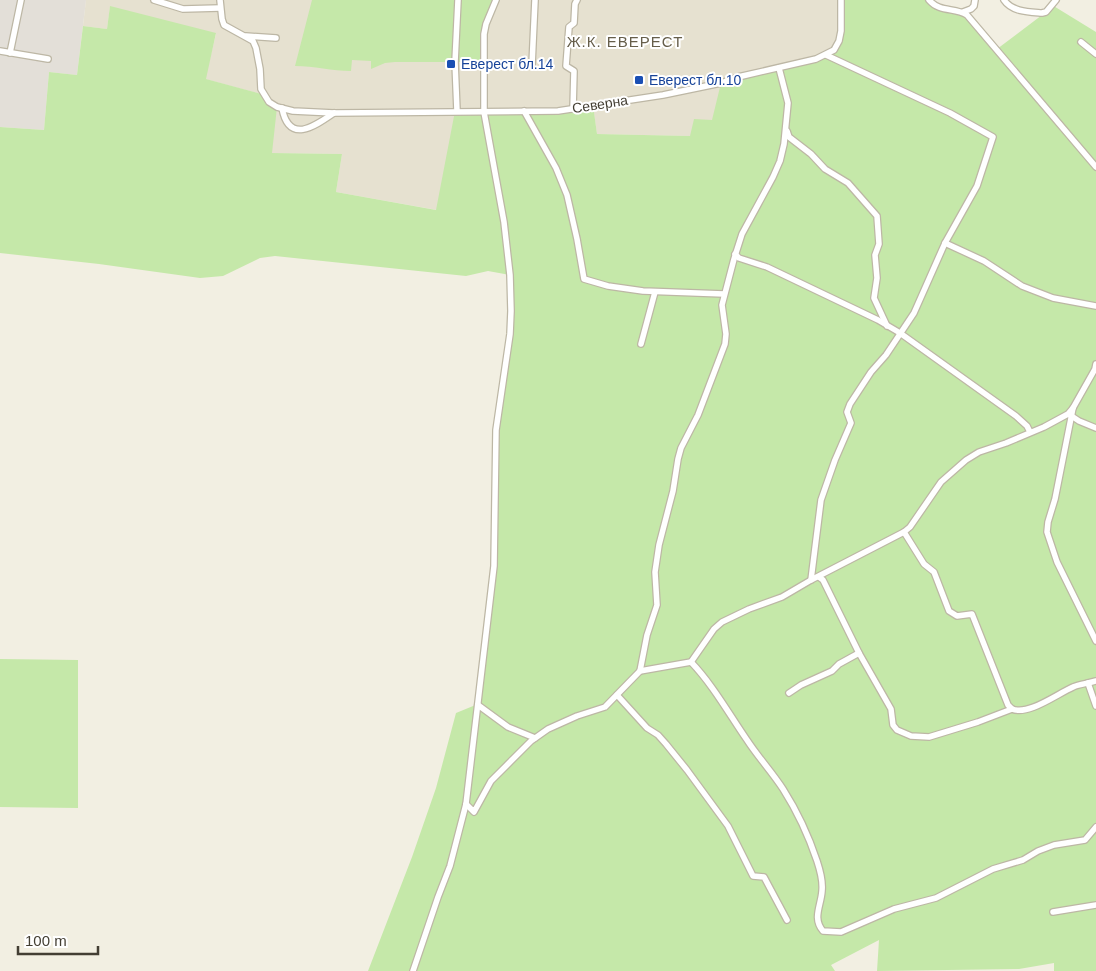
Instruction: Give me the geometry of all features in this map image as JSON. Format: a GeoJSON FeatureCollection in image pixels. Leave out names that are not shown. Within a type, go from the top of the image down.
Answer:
{"type":"FeatureCollection","features":[{"type":"Feature","properties":{"kind":"street"},"geometry":{"type":"LineString","coordinates":[[10,53],[21,0]]}},
{"type":"Feature","properties":{"kind":"street"},"geometry":{"type":"LineString","coordinates":[[154,0],[183,8],[220,8]]}},
{"type":"Feature","properties":{"kind":"street"},"geometry":{"type":"LineString","coordinates":[[220,0],[224,25],[253,41],[256,48],[261,89],[270,102],[282,108],[284,119],[288,124],[295,129],[304,130],[313,127],[334,113]]}},
{"type":"Feature","properties":{"kind":"street"},"geometry":{"type":"LineString","coordinates":[[457,111],[455,62],[458,0]]}},
{"type":"Feature","properties":{"kind":"street"},"geometry":{"type":"LineString","coordinates":[[413,971],[450,866],[466,804],[494,566],[496,430],[509,342],[511,311],[506,240],[484,112],[484,34],[496,0]]}},
{"type":"Feature","properties":{"kind":"street"},"geometry":{"type":"LineString","coordinates":[[532,65],[535,0]]}},
{"type":"Feature","properties":{"kind":"street"},"geometry":{"type":"LineString","coordinates":[[573,109],[574,71],[566,66],[569,28],[574,23],[577,0]]}},
{"type":"Feature","properties":{"kind":"street"},"geometry":{"type":"LineString","coordinates":[[826,55],[834,50],[842,32],[841,0]]}},
{"type":"Feature","properties":{"kind":"street"},"geometry":{"type":"LineString","coordinates":[[929,0],[940,9],[963,12],[971,9],[974,6],[975,0]]}},
{"type":"Feature","properties":{"kind":"street"},"geometry":{"type":"LineString","coordinates":[[1004,0],[1007,5],[1014,8],[1042,13],[1046,12],[1056,0]]}},
{"type":"Feature","properties":{"kind":"street"},"geometry":{"type":"LineString","coordinates":[[963,12],[1005,58],[1073,142],[1096,167]]}},
{"type":"Feature","properties":{"kind":"street"},"geometry":{"type":"LineString","coordinates":[[246,36],[276,38]]}},
{"type":"Feature","properties":{"kind":"street"},"geometry":{"type":"LineString","coordinates":[[1081,42],[1089,46],[1096,54]]}},
{"type":"Feature","properties":{"kind":"street"},"geometry":{"type":"LineString","coordinates":[[0,51],[48,59]]}},
{"type":"Feature","properties":{"kind":"street"},"geometry":{"type":"LineString","coordinates":[[811,580],[821,500],[851,423],[847,412],[850,404],[871,372],[886,355],[922,298],[927,281],[945,243],[977,186],[993,137],[950,112],[826,55]]}},
{"type":"Feature","properties":{"kind":"street","name":"Северна"},"geometry":{"type":"LineString","coordinates":[[282,108],[304,113],[558,111],[663,95],[721,83],[826,55]]}},
{"type":"Feature","properties":{"kind":"street"},"geometry":{"type":"LineString","coordinates":[[466,804],[474,812],[491,781],[533,739],[558,724],[605,707],[640,671],[647,635],[657,605],[655,572],[659,545],[673,491],[681,448],[698,415],[725,344],[726,334],[722,305],[735,254],[742,234],[780,161],[786,129],[788,103],[778,68]]}},
{"type":"Feature","properties":{"kind":"street"},"geometry":{"type":"LineString","coordinates":[[524,112],[556,168],[567,195],[577,239],[582,277],[586,280],[608,286],[655,292],[724,294]]}},
{"type":"Feature","properties":{"kind":"street"},"geometry":{"type":"LineString","coordinates":[[786,129],[790,137],[811,154],[825,169],[848,183],[877,216],[880,244],[875,255],[877,278],[874,298],[887,326]]}},
{"type":"Feature","properties":{"kind":"street"},"geometry":{"type":"LineString","coordinates":[[945,243],[984,261],[1022,286],[1053,298],[1096,306]]}},
{"type":"Feature","properties":{"kind":"street"},"geometry":{"type":"LineString","coordinates":[[735,254],[739,258],[767,267],[814,289],[878,320],[900,333],[1016,416],[1027,426],[1030,432]]}},
{"type":"Feature","properties":{"kind":"street"},"geometry":{"type":"LineString","coordinates":[[641,344],[655,292]]}},
{"type":"Feature","properties":{"kind":"street"},"geometry":{"type":"LineString","coordinates":[[1096,368],[1070,415],[1056,499],[1046,532],[1057,562],[1096,641]]}},
{"type":"Feature","properties":{"kind":"street"},"geometry":{"type":"LineString","coordinates":[[640,671],[691,662],[714,629],[722,622],[755,606],[782,597],[904,532],[910,527],[941,482],[966,460],[979,452],[1006,443],[1070,415]]}},
{"type":"Feature","properties":{"kind":"street"},"geometry":{"type":"LineString","coordinates":[[1070,415],[1096,428]]}},
{"type":"Feature","properties":{"kind":"street"},"geometry":{"type":"LineString","coordinates":[[904,532],[924,564],[934,572],[949,611],[957,616],[972,614],[1008,705],[1012,709],[1020,711],[1055,698],[1075,686],[1096,680]]}},
{"type":"Feature","properties":{"kind":"street"},"geometry":{"type":"LineString","coordinates":[[819,576],[891,709],[893,725],[897,730],[911,736],[929,736],[978,722],[1012,709]]}},
{"type":"Feature","properties":{"kind":"street"},"geometry":{"type":"LineString","coordinates":[[789,693],[832,671],[839,664],[859,653]]}},
{"type":"Feature","properties":{"kind":"street"},"geometry":{"type":"LineString","coordinates":[[691,662],[712,688],[748,742],[783,788],[797,815],[817,862],[821,877],[823,890],[817,924],[823,931],[841,932],[894,909],[936,898],[993,869],[1023,860],[1038,851],[1054,845],[1084,840],[1096,828]]}},
{"type":"Feature","properties":{"kind":"street"},"geometry":{"type":"LineString","coordinates":[[1088,683],[1096,706]]}},
{"type":"Feature","properties":{"kind":"street"},"geometry":{"type":"LineString","coordinates":[[617,695],[646,728],[658,734],[679,759],[728,826],[753,876],[764,877],[787,920]]}},
{"type":"Feature","properties":{"kind":"street"},"geometry":{"type":"LineString","coordinates":[[478,705],[508,727],[533,739]]}},
{"type":"Feature","properties":{"kind":"street"},"geometry":{"type":"LineString","coordinates":[[1053,912],[1096,905]]}},
{"type":"Feature","properties":{"kind":"shaded area"},"geometry":{"type":"Polygon","coordinates":[[[0,0],[86,0],[77,75],[49,72],[44,130],[0,127],[0,0]]]}},
{"type":"Feature","properties":{"kind":"shaded area"},"geometry":{"type":"Polygon","coordinates":[[[86,0],[841,0],[841,31],[834,50],[712,120],[690,136],[597,134],[593,106],[437,210],[336,192],[342,154],[272,153],[264,95],[205,79],[216,34],[110,7],[107,29],[83,26],[86,0]]]}},
{"type":"Feature","properties":{"kind":"green space"},"geometry":{"type":"Polygon","coordinates":[[[312,0],[496,0],[486,24],[484,62],[395,62],[385,63],[371,69],[371,61],[352,60],[351,71],[295,66],[312,0]]]}},
{"type":"Feature","properties":{"kind":"green space"},"geometry":{"type":"Polygon","coordinates":[[[841,0],[928,0],[933,5],[963,12],[997,49],[1046,12],[1052,5],[1096,32],[1096,971],[1054,971],[1054,963],[1019,969],[877,971],[879,940],[831,965],[835,971],[368,971],[412,857],[436,788],[456,713],[478,704],[492,590],[496,430],[510,333],[510,275],[488,271],[466,276],[275,256],[260,258],[223,276],[200,278],[0,253],[0,127],[44,130],[49,72],[77,75],[83,26],[107,29],[110,6],[216,33],[206,79],[265,95],[277,107],[272,153],[342,154],[336,192],[436,210],[455,111],[558,111],[593,105],[597,134],[690,136],[694,119],[712,120],[721,83],[827,54],[839,41],[841,0]]]}},
{"type":"Feature","properties":{"kind":"green space"},"geometry":{"type":"Polygon","coordinates":[[[0,659],[78,660],[78,808],[0,807],[0,659]]]}},
{"type":"Feature","properties":{"kind":"place","name":"Еверест бл.14"},"geometry":{"type":"Point","coordinates":[451,64]}},
{"type":"Feature","properties":{"kind":"place","name":"Еверест бл.10"},"geometry":{"type":"Point","coordinates":[639,80]}},
{"type":"Feature","properties":{"kind":"district","name":"Ж.К. ЕВЕРЕСТ"},"geometry":{"type":"Point","coordinates":[625,41]}}]}
